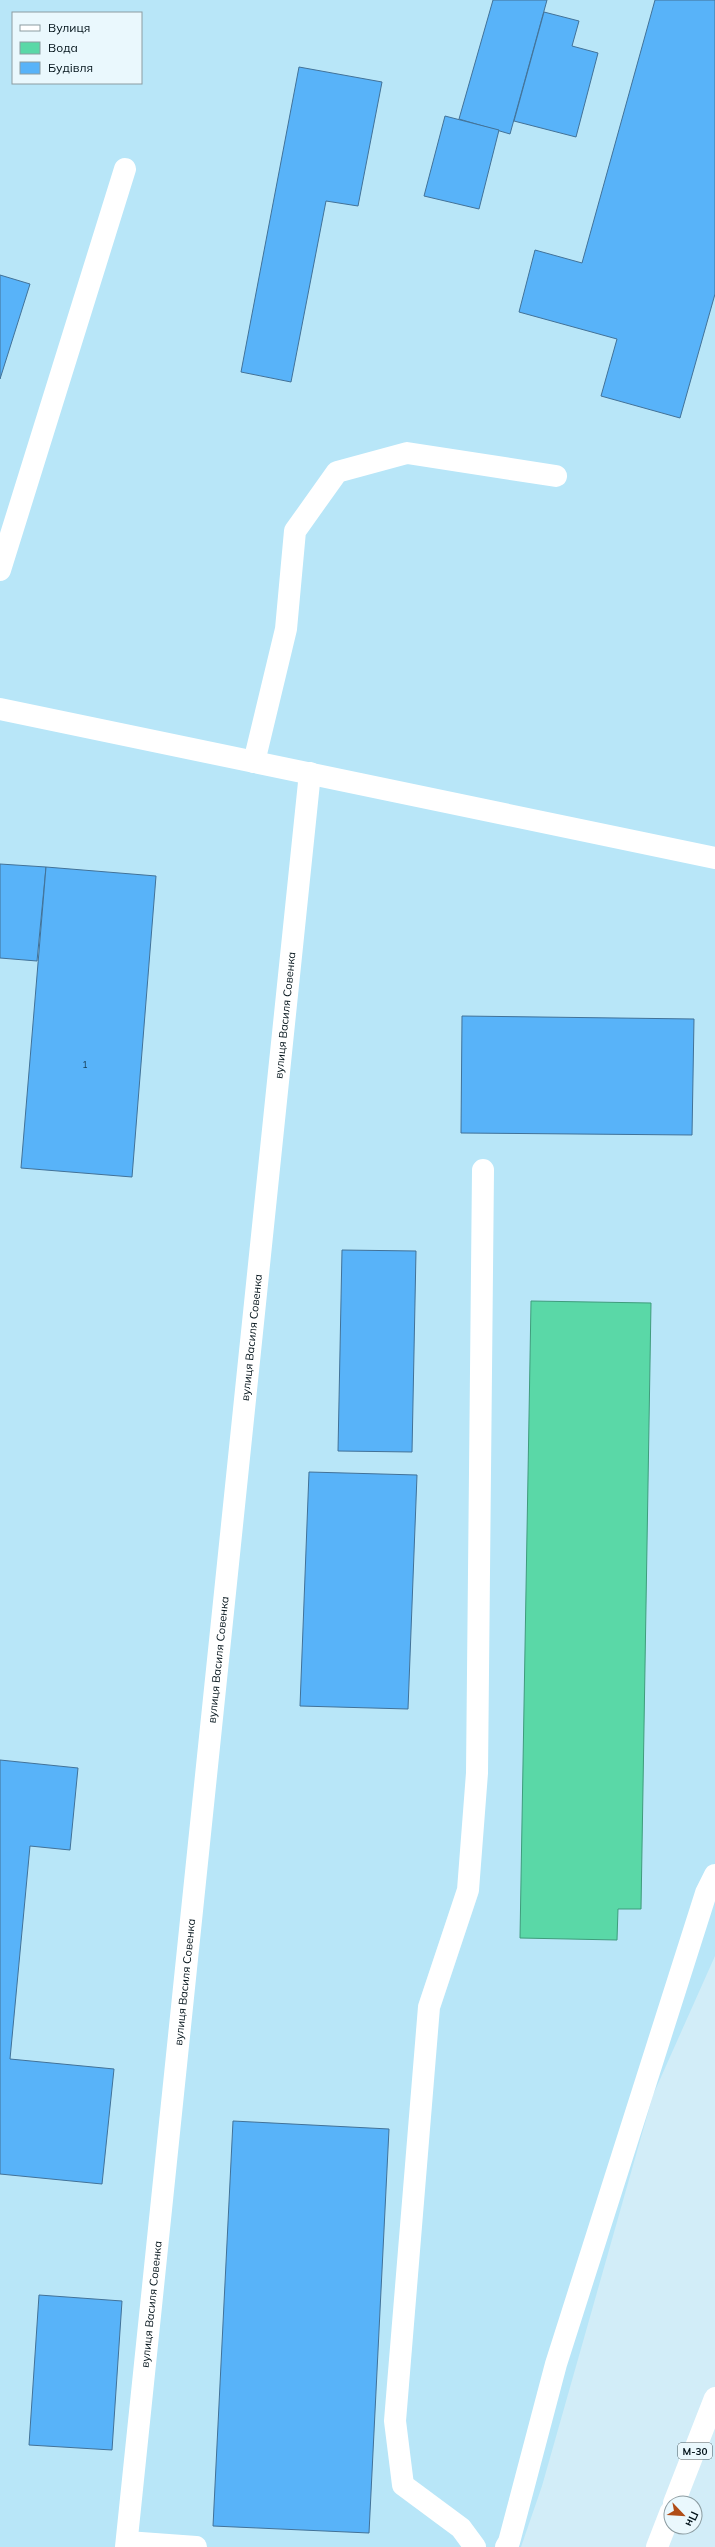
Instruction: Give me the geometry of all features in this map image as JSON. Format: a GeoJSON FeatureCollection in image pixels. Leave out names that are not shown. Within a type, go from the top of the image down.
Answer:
{"type":"FeatureCollection","features":[{"type":"Feature","properties":{"kind":"main road"},"geometry":{"type":"LineString","coordinates":[[0,570],[125,169]]}},
{"type":"Feature","properties":{"kind":"main road"},"geometry":{"type":"LineString","coordinates":[[254,762],[286,629],[295,531],[337,472],[407,453],[556,476]]}},
{"type":"Feature","properties":{"kind":"main road"},"geometry":{"type":"LineString","coordinates":[[0,709],[715,858]]}},
{"type":"Feature","properties":{"kind":"main road","name":"вулиця Василя Совенка"},"geometry":{"type":"LineString","coordinates":[[126,2544],[310,773]]}},
{"type":"Feature","properties":{"kind":"main road"},"geometry":{"type":"LineString","coordinates":[[475,2547],[462,2528],[403,2485],[395,2421],[429,2007],[468,1890],[477,1773],[483,1170]]}},
{"type":"Feature","properties":{"kind":"main road"},"geometry":{"type":"LineString","coordinates":[[506,2547],[509,2542],[556,2364],[706,1893],[715,1876]]}},
{"type":"Feature","properties":{"kind":"main road","name":"М-30"},"geometry":{"type":"LineString","coordinates":[[677,2495],[715,2398]]}},
{"type":"Feature","properties":{"kind":"main road"},"geometry":{"type":"LineString","coordinates":[[657,2547],[663,2532]]}},
{"type":"Feature","properties":{"kind":"main road"},"geometry":{"type":"LineString","coordinates":[[126,2544],[196,2547]]}},
{"type":"Feature","properties":{"kind":"shaded area"},"geometry":{"type":"Polygon","coordinates":[[[0,0],[715,0],[715,1956],[653,2095],[542,2486],[521,2547],[0,2547],[0,0]]]}},
{"type":"Feature","properties":{"kind":"water"},"geometry":{"type":"Polygon","coordinates":[[[531,1301],[651,1303],[641,1909],[618,1909],[617,1940],[520,1938],[531,1301]]]}},
{"type":"Feature","properties":{"kind":"building"},"geometry":{"type":"Polygon","coordinates":[[[493,0],[547,0],[510,134],[459,119],[493,0]]]}},
{"type":"Feature","properties":{"kind":"building"},"geometry":{"type":"Polygon","coordinates":[[[655,0],[715,0],[715,294],[680,418],[601,396],[617,339],[519,312],[535,250],[582,263],[655,0]]]}},
{"type":"Feature","properties":{"kind":"building"},"geometry":{"type":"Polygon","coordinates":[[[544,12],[579,21],[572,46],[598,53],[576,137],[514,121],[544,12]]]}},
{"type":"Feature","properties":{"kind":"building"},"geometry":{"type":"Polygon","coordinates":[[[299,67],[382,82],[358,206],[326,201],[291,382],[241,372],[299,67]]]}},
{"type":"Feature","properties":{"kind":"building"},"geometry":{"type":"Polygon","coordinates":[[[445,116],[499,130],[479,209],[424,196],[445,116]]]}},
{"type":"Feature","properties":{"kind":"building"},"geometry":{"type":"Polygon","coordinates":[[[0,275],[30,284],[0,379],[0,275]]]}},
{"type":"Feature","properties":{"kind":"building"},"geometry":{"type":"Polygon","coordinates":[[[0,864],[46,867],[37,961],[0,958],[0,864]]]}},
{"type":"Feature","properties":{"kind":"building"},"geometry":{"type":"Polygon","coordinates":[[[46,867],[156,876],[132,1177],[21,1168],[46,867]]]}},
{"type":"Feature","properties":{"kind":"building"},"geometry":{"type":"Polygon","coordinates":[[[462,1016],[694,1019],[692,1135],[461,1133],[462,1016]]]}},
{"type":"Feature","properties":{"kind":"building"},"geometry":{"type":"Polygon","coordinates":[[[342,1250],[416,1251],[412,1452],[338,1451],[342,1250]]]}},
{"type":"Feature","properties":{"kind":"building"},"geometry":{"type":"Polygon","coordinates":[[[309,1472],[417,1475],[408,1709],[300,1706],[309,1472]]]}},
{"type":"Feature","properties":{"kind":"building"},"geometry":{"type":"Polygon","coordinates":[[[0,1760],[78,1768],[70,1850],[30,1846],[10,2059],[114,2069],[102,2184],[0,2174],[0,1760]]]}},
{"type":"Feature","properties":{"kind":"building"},"geometry":{"type":"Polygon","coordinates":[[[233,2121],[389,2129],[369,2533],[213,2526],[233,2121]]]}},
{"type":"Feature","properties":{"kind":"building"},"geometry":{"type":"Polygon","coordinates":[[[39,2295],[122,2301],[112,2450],[29,2445],[39,2295]]]}}]}
